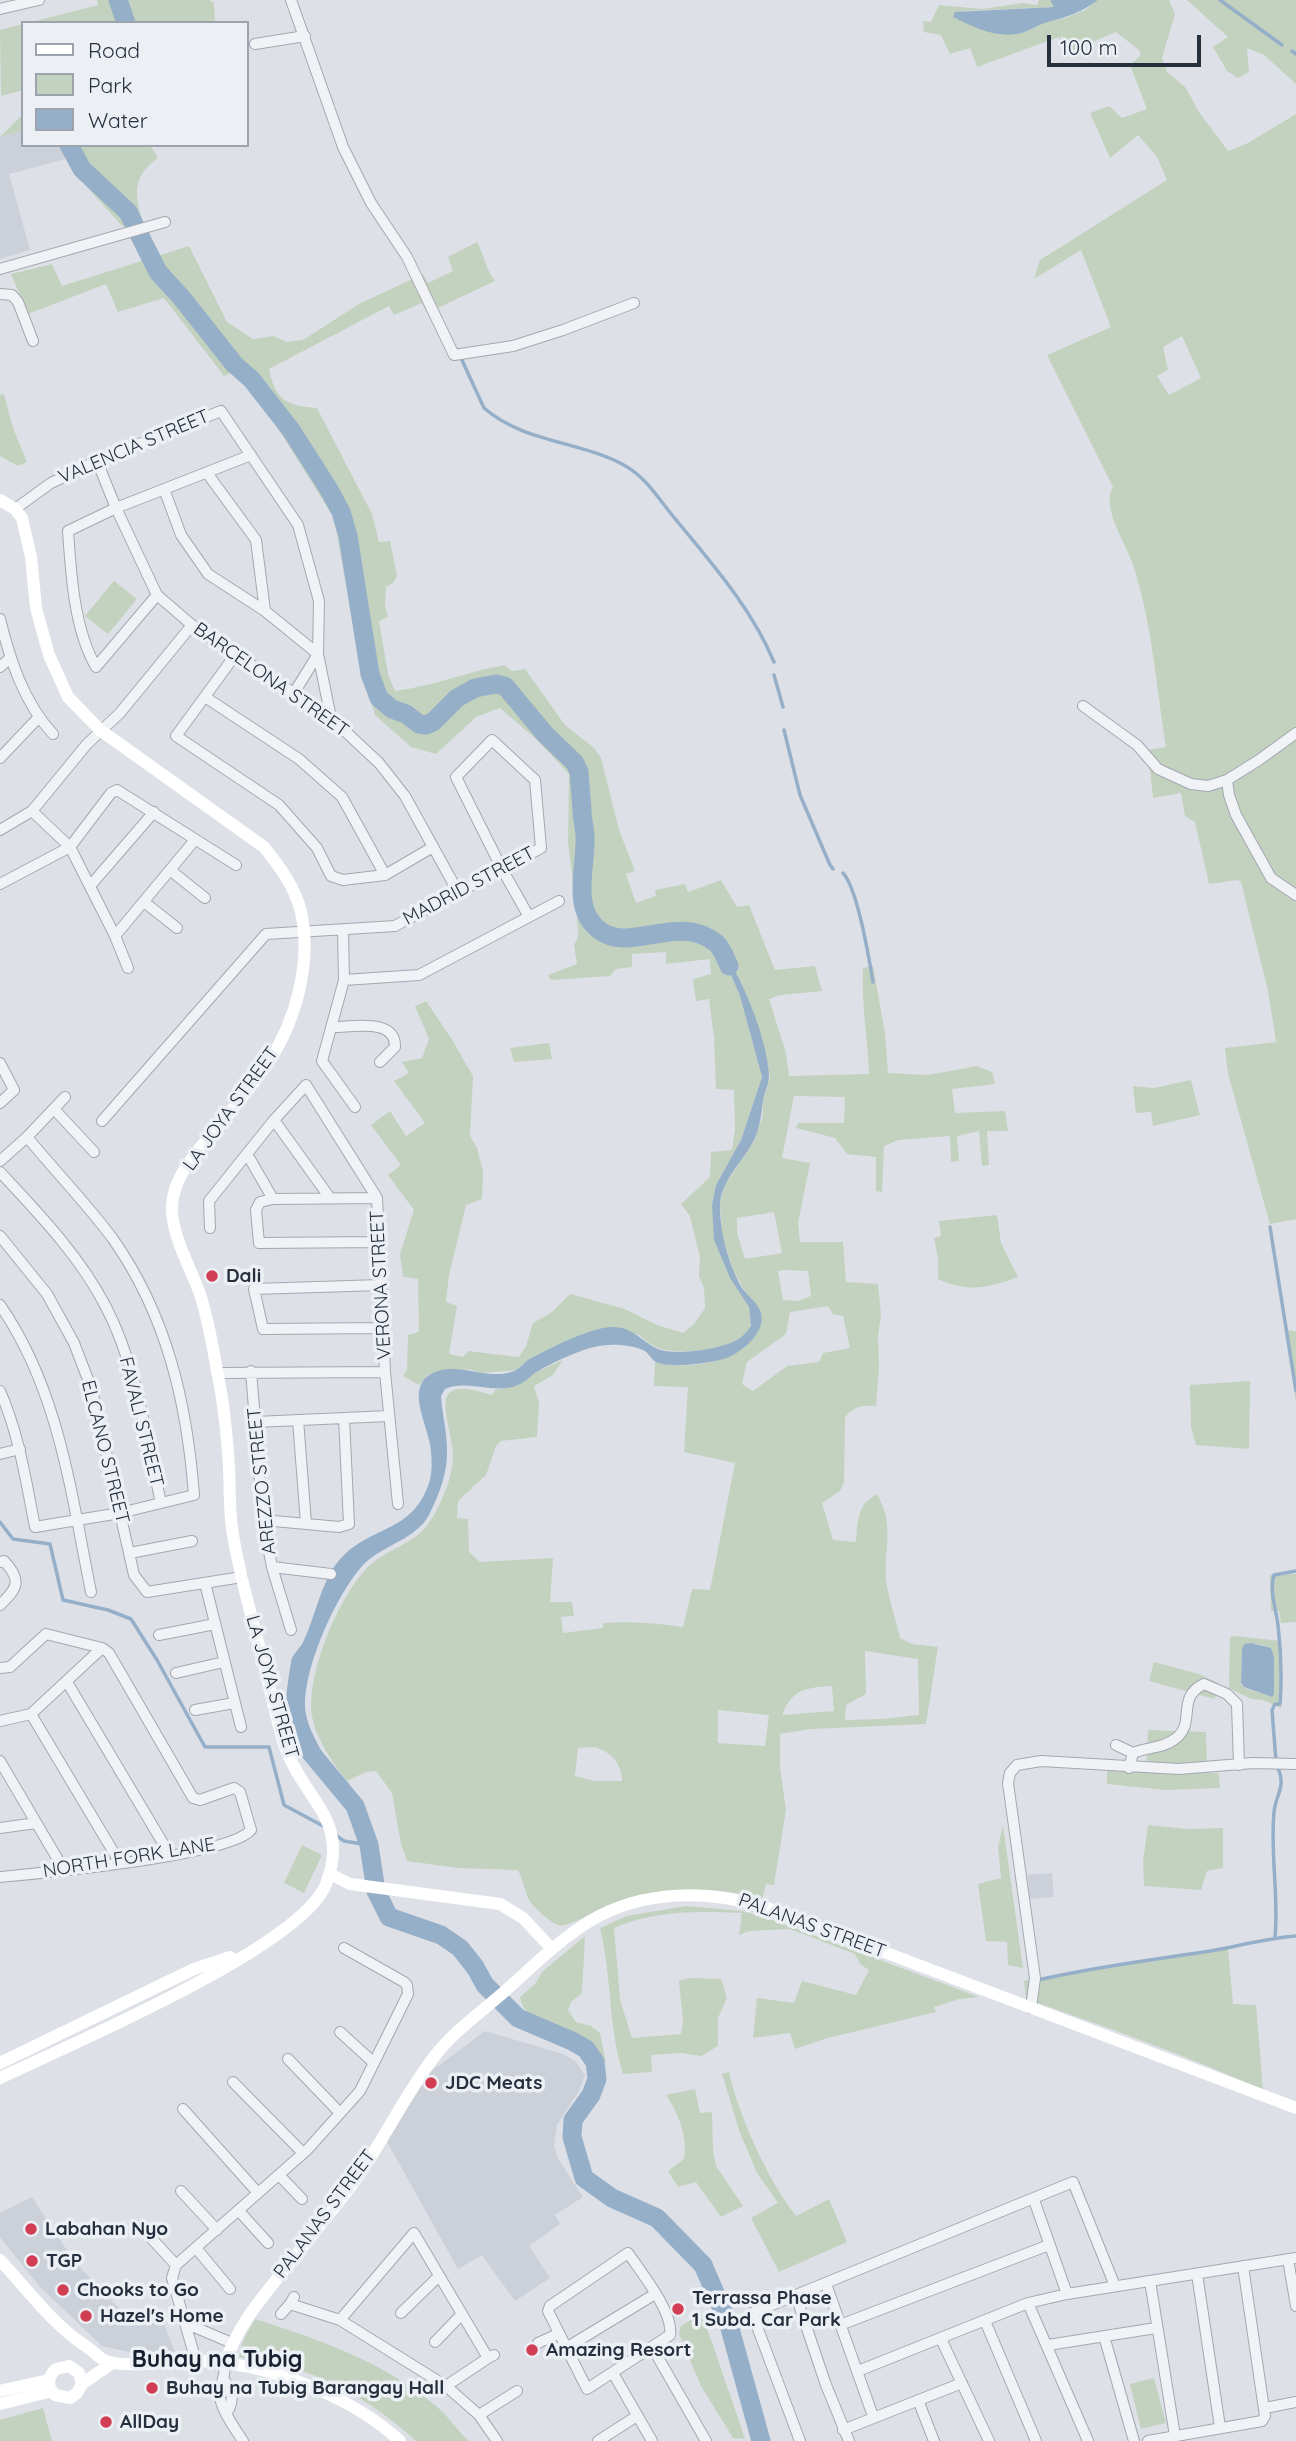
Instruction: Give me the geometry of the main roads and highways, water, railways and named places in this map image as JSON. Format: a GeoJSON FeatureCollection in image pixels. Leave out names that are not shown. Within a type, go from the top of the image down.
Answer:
{"type":"FeatureCollection","features":[{"type":"Feature","properties":{"kind":"water"},"geometry":{"type":"Polygon","coordinates":[[[1050,0],[1098,0],[1074,14],[1022,33],[1004,35],[953,17],[955,12],[1054,7],[1050,0]]]}},
{"type":"Feature","properties":{"kind":"water"},"geometry":{"type":"Polygon","coordinates":[[[718,944],[744,988],[764,1044],[769,1076],[756,1136],[728,1181],[720,1207],[724,1238],[733,1270],[742,1288],[760,1309],[762,1320],[757,1333],[735,1354],[714,1361],[682,1365],[663,1364],[637,1348],[601,1346],[564,1358],[521,1384],[509,1388],[454,1386],[445,1389],[441,1396],[447,1458],[436,1499],[429,1515],[416,1530],[365,1563],[343,1592],[314,1656],[305,1697],[307,1720],[325,1758],[299,1755],[286,1713],[292,1659],[304,1640],[325,1583],[337,1563],[356,1545],[402,1520],[421,1501],[430,1481],[431,1471],[430,1444],[419,1403],[421,1384],[427,1376],[448,1369],[506,1373],[516,1370],[528,1360],[557,1345],[602,1328],[625,1329],[658,1349],[676,1352],[700,1350],[733,1342],[751,1326],[749,1307],[730,1278],[714,1240],[712,1205],[716,1185],[741,1140],[762,1077],[740,996],[718,944]]]}},
{"type":"Feature","properties":{"kind":"water"},"geometry":{"type":"Polygon","coordinates":[[[1244,1644],[1271,1648],[1274,1657],[1272,1697],[1244,1687],[1241,1683],[1242,1649],[1244,1644]]]}},
{"type":"Feature","properties":{"kind":"waterway"},"geometry":{"type":"LineString","coordinates":[[118,0],[125,21]]}},
{"type":"Feature","properties":{"kind":"waterway"},"geometry":{"type":"LineString","coordinates":[[1220,0],[1282,45]]}},
{"type":"Feature","properties":{"kind":"waterway"},"geometry":{"type":"LineString","coordinates":[[1292,51],[1296,54]]}},
{"type":"Feature","properties":{"kind":"waterway"},"geometry":{"type":"LineString","coordinates":[[70,147],[82,169],[128,212],[158,272],[234,364],[252,380],[291,430],[328,488],[341,512],[348,536],[370,674],[379,698],[392,709],[426,725],[433,722],[457,698],[475,688],[496,684],[505,686],[545,734],[575,763],[579,772],[585,838],[583,903],[592,924],[614,937],[628,938],[687,931],[702,935],[718,945],[729,966]]}},
{"type":"Feature","properties":{"kind":"waterway"},"geometry":{"type":"LineString","coordinates":[[461,358],[484,408],[499,419],[533,435],[605,456],[631,469],[646,482],[731,588],[755,624],[774,662]]}},
{"type":"Feature","properties":{"kind":"waterway"},"geometry":{"type":"LineString","coordinates":[[774,675],[783,707]]}},
{"type":"Feature","properties":{"kind":"waterway"},"geometry":{"type":"LineString","coordinates":[[784,730],[800,795],[833,869]]}},
{"type":"Feature","properties":{"kind":"waterway"},"geometry":{"type":"LineString","coordinates":[[843,873],[858,908],[873,982]]}},
{"type":"Feature","properties":{"kind":"waterway"},"geometry":{"type":"LineString","coordinates":[[1270,1227],[1296,1391]]}},
{"type":"Feature","properties":{"kind":"waterway"},"geometry":{"type":"LineString","coordinates":[[0,1522],[13,1539],[50,1544],[63,1600],[108,1610],[131,1619],[205,1747],[269,1747],[284,1805],[325,1827]]}},
{"type":"Feature","properties":{"kind":"waterway"},"geometry":{"type":"LineString","coordinates":[[1276,1761],[1272,1710],[1275,1704],[1280,1704],[1281,1664],[1273,1581],[1274,1575],[1296,1571]]}},
{"type":"Feature","properties":{"kind":"waterway"},"geometry":{"type":"LineString","coordinates":[[302,1735],[311,1753],[355,1806],[369,1845],[376,1891],[389,1917],[441,1935],[460,1948],[485,1985],[518,2018],[572,2041],[586,2049],[595,2062],[597,2079],[591,2095],[573,2120],[572,2137],[584,2178],[612,2198],[657,2218],[703,2265],[729,2325],[761,2441]]}},
{"type":"Feature","properties":{"kind":"waterway"},"geometry":{"type":"LineString","coordinates":[[1275,1937],[1273,1828],[1275,1805],[1281,1785],[1277,1766]]}},
{"type":"Feature","properties":{"kind":"waterway"},"geometry":{"type":"LineString","coordinates":[[334,1834],[344,1841],[369,1845]]}},
{"type":"Feature","properties":{"kind":"waterway"},"geometry":{"type":"LineString","coordinates":[[1038,1980],[1296,1936]]}},
{"type":"Feature","properties":{"kind":"place","name":"Dali"},"geometry":{"type":"Point","coordinates":[212,1276]}},
{"type":"Feature","properties":{"kind":"place","name":"JDC Meats"},"geometry":{"type":"Point","coordinates":[431,2083]}},
{"type":"Feature","properties":{"kind":"place","name":"Labahan Nyo"},"geometry":{"type":"Point","coordinates":[31,2229]}},
{"type":"Feature","properties":{"kind":"place","name":"TGP"},"geometry":{"type":"Point","coordinates":[32,2261]}},
{"type":"Feature","properties":{"kind":"place","name":"Chooks to Go"},"geometry":{"type":"Point","coordinates":[63,2290]}},
{"type":"Feature","properties":{"kind":"place","name":"Terrassa Phase 1 Subd. Car Park"},"geometry":{"type":"Point","coordinates":[678,2309]}},
{"type":"Feature","properties":{"kind":"place","name":"Hazel's Home"},"geometry":{"type":"Point","coordinates":[86,2316]}},
{"type":"Feature","properties":{"kind":"place","name":"Amazing Resort"},"geometry":{"type":"Point","coordinates":[532,2350]}},
{"type":"Feature","properties":{"kind":"place","name":"Buhay na Tubig Barangay Hall"},"geometry":{"type":"Point","coordinates":[152,2388]}},
{"type":"Feature","properties":{"kind":"place","name":"AllDay"},"geometry":{"type":"Point","coordinates":[106,2422]}},
{"type":"Feature","properties":{"kind":"district","name":"Buhay na Tubig"},"geometry":{"type":"Point","coordinates":[217,2360]}}]}
